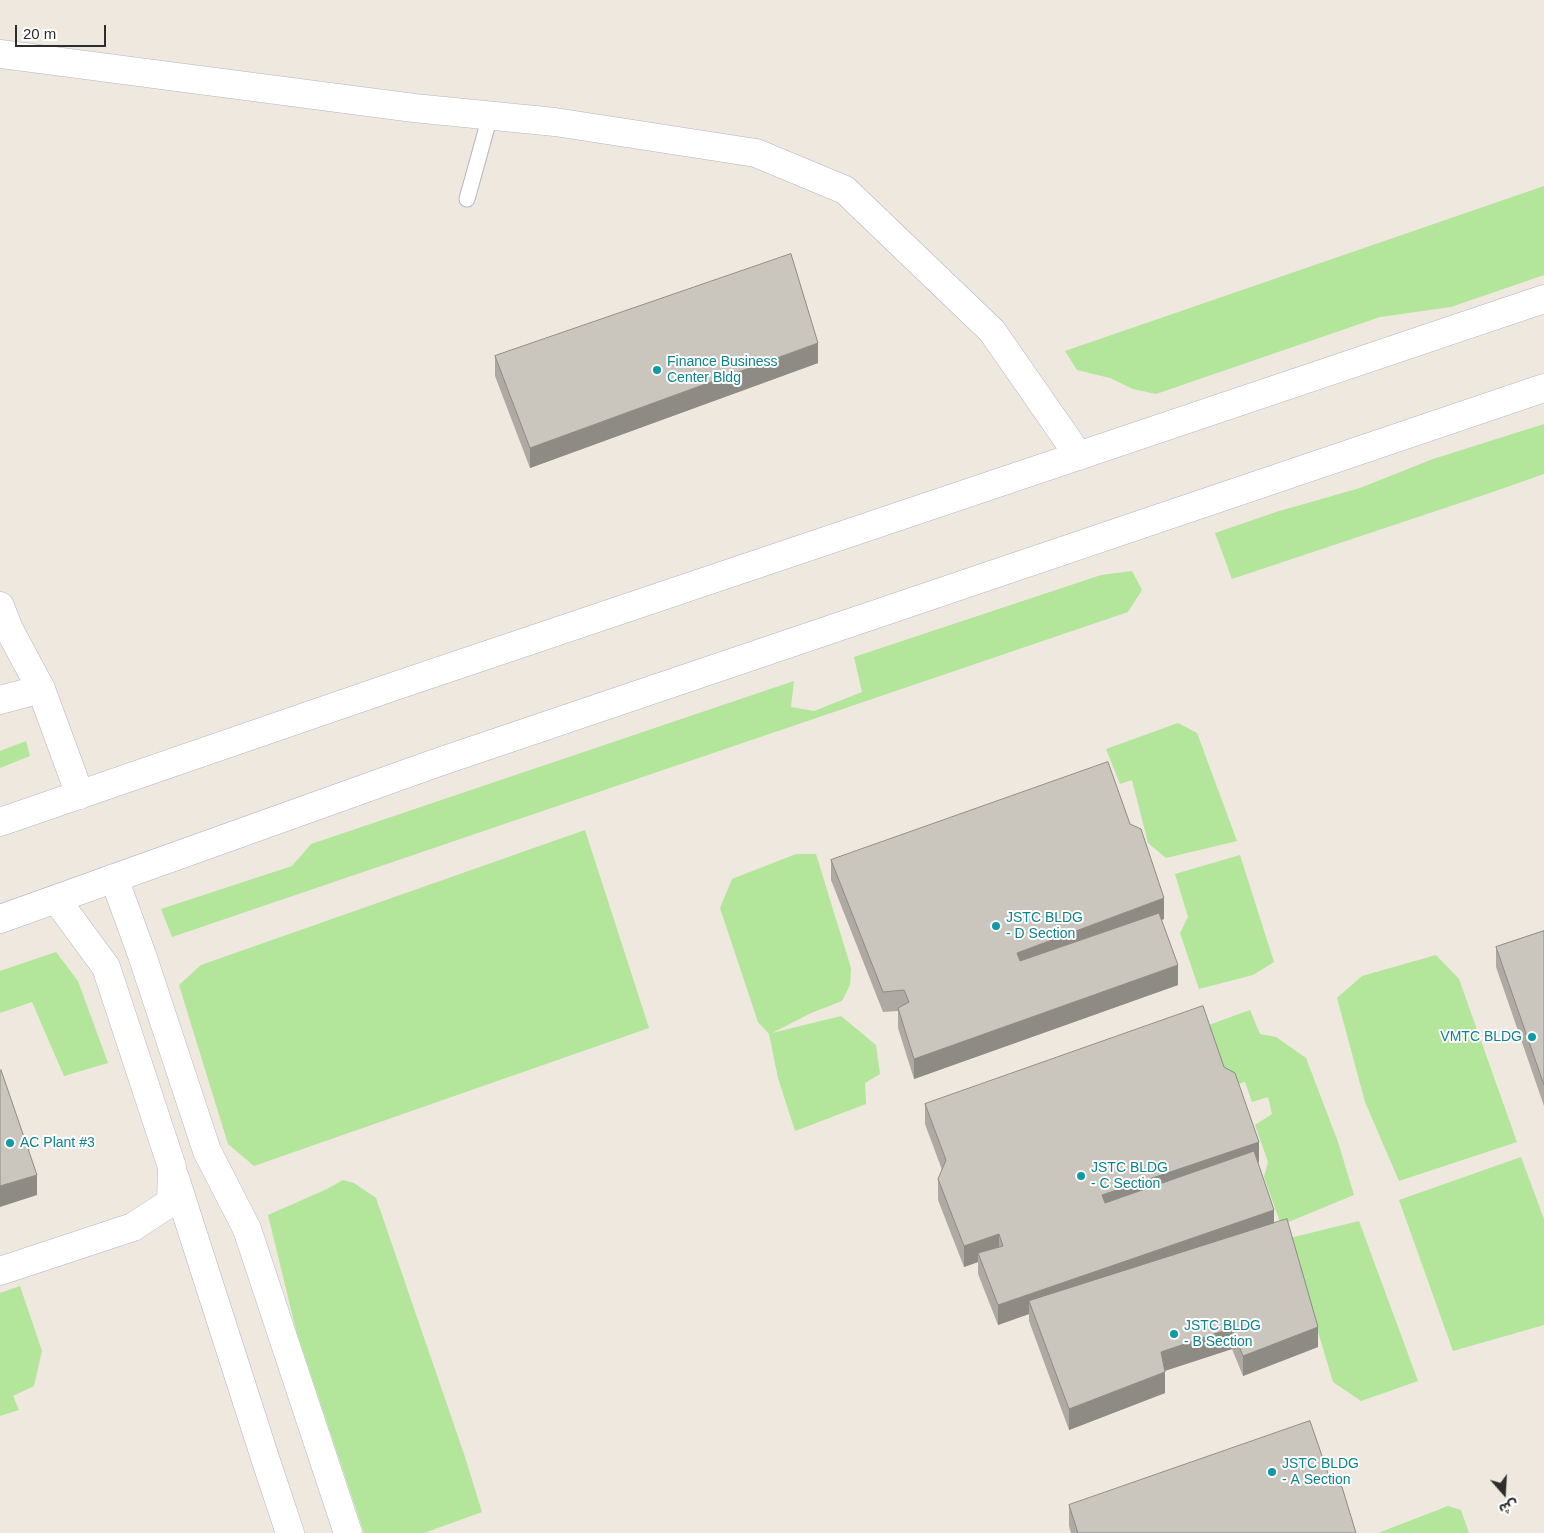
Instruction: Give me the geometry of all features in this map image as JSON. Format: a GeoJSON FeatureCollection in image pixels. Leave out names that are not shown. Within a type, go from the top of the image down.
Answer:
{"type":"FeatureCollection","features":[{"type":"Feature","properties":{"kind":"street"},"geometry":{"type":"LineString","coordinates":[[0,54],[414,108],[556,122],[756,152],[845,190],[992,332],[1079,456]]}},
{"type":"Feature","properties":{"kind":"street"},"geometry":{"type":"LineString","coordinates":[[0,822],[396,686],[1544,299]]}},
{"type":"Feature","properties":{"kind":"street"},"geometry":{"type":"LineString","coordinates":[[0,919],[436,763],[1544,388]]}},
{"type":"Feature","properties":{"kind":"street"},"geometry":{"type":"LineString","coordinates":[[0,606],[9,630],[41,690],[80,795]]}},
{"type":"Feature","properties":{"kind":"street"},"geometry":{"type":"LineString","coordinates":[[0,700],[41,690]]}},
{"type":"Feature","properties":{"kind":"street"},"geometry":{"type":"LineString","coordinates":[[114,878],[142,955],[207,1151],[247,1229],[348,1533]]}},
{"type":"Feature","properties":{"kind":"street"},"geometry":{"type":"LineString","coordinates":[[56,899],[106,967],[290,1533]]}},
{"type":"Feature","properties":{"kind":"street"},"geometry":{"type":"LineString","coordinates":[[0,1272],[132,1227],[171,1202],[172,1167]]}},
{"type":"Feature","properties":{"kind":"lane"},"geometry":{"type":"LineString","coordinates":[[467,199],[490,116]]}},
{"type":"Feature","properties":{"kind":"green space"},"geometry":{"type":"Polygon","coordinates":[[[1544,186],[1544,275],[1451,307],[1380,317],[1156,394],[1133,389],[1110,378],[1077,370],[1065,351],[1544,186]]]}},
{"type":"Feature","properties":{"kind":"green space"},"geometry":{"type":"Polygon","coordinates":[[[1544,424],[1544,474],[1232,579],[1215,533],[1276,512],[1360,488],[1433,459],[1544,424]]]}},
{"type":"Feature","properties":{"kind":"green space"},"geometry":{"type":"Polygon","coordinates":[[[1132,571],[1142,590],[1128,612],[172,937],[161,909],[292,866],[311,844],[794,681],[791,707],[814,711],[862,692],[854,657],[1101,575],[1132,571]]]}},
{"type":"Feature","properties":{"kind":"green space"},"geometry":{"type":"Polygon","coordinates":[[[1178,723],[1197,733],[1237,841],[1166,858],[1148,843],[1132,780],[1120,784],[1106,749],[1178,723]]]}},
{"type":"Feature","properties":{"kind":"green space"},"geometry":{"type":"Polygon","coordinates":[[[26,741],[30,756],[0,768],[0,751],[26,741]]]}},
{"type":"Feature","properties":{"kind":"green space"},"geometry":{"type":"Polygon","coordinates":[[[585,830],[649,1028],[254,1166],[228,1144],[179,985],[201,965],[585,830]]]}},
{"type":"Feature","properties":{"kind":"green space"},"geometry":{"type":"Polygon","coordinates":[[[796,854],[816,854],[851,968],[850,985],[842,1001],[811,1013],[772,1033],[841,1016],[876,1045],[880,1074],[865,1083],[866,1104],[795,1131],[778,1078],[769,1034],[758,1022],[720,908],[732,879],[796,854]]]}},
{"type":"Feature","properties":{"kind":"green space"},"geometry":{"type":"Polygon","coordinates":[[[1240,855],[1274,962],[1253,975],[1199,989],[1180,933],[1188,917],[1175,874],[1240,855]]]}},
{"type":"Feature","properties":{"kind":"green space"},"geometry":{"type":"Polygon","coordinates":[[[56,952],[78,981],[108,1063],[64,1076],[32,1002],[0,1013],[0,971],[56,952]]]}},
{"type":"Feature","properties":{"kind":"green space"},"geometry":{"type":"Polygon","coordinates":[[[1436,955],[1459,979],[1517,1142],[1399,1181],[1365,1102],[1337,998],[1362,976],[1436,955]]]}},
{"type":"Feature","properties":{"kind":"green space"},"geometry":{"type":"Polygon","coordinates":[[[1250,1010],[1260,1034],[1276,1037],[1306,1058],[1338,1142],[1354,1195],[1281,1225],[1264,1177],[1268,1162],[1255,1125],[1272,1114],[1268,1097],[1252,1102],[1245,1082],[1224,1088],[1203,1027],[1250,1010]]]}},
{"type":"Feature","properties":{"kind":"green space"},"geometry":{"type":"Polygon","coordinates":[[[1521,1157],[1544,1219],[1544,1325],[1453,1351],[1399,1200],[1521,1157]]]}},
{"type":"Feature","properties":{"kind":"green space"},"geometry":{"type":"Polygon","coordinates":[[[343,1180],[354,1183],[376,1198],[482,1512],[424,1533],[364,1533],[296,1330],[268,1215],[343,1180]]]}},
{"type":"Feature","properties":{"kind":"green space"},"geometry":{"type":"Polygon","coordinates":[[[1359,1221],[1418,1381],[1361,1401],[1333,1382],[1290,1238],[1359,1221]]]}},
{"type":"Feature","properties":{"kind":"green space"},"geometry":{"type":"Polygon","coordinates":[[[20,1286],[42,1351],[34,1386],[13,1396],[19,1410],[0,1416],[0,1293],[20,1286]]]}},
{"type":"Feature","properties":{"kind":"green space"},"geometry":{"type":"Polygon","coordinates":[[[1448,1506],[1461,1510],[1469,1533],[1378,1533],[1448,1506]]]}},
{"type":"Feature","properties":{"kind":"building","name":"Finance Business Center Bldg"},"geometry":{"type":"Polygon","coordinates":[[[791,254],[818,343],[530,448],[495,356],[791,254]]]}},
{"type":"Feature","properties":{"kind":"building","name":"JSTC BLDG - D Section"},"geometry":{"type":"Polygon","coordinates":[[[1108,762],[1130,824],[1141,829],[1164,898],[1017,953],[1020,961],[1159,913],[1178,965],[914,1059],[898,1008],[909,1002],[904,990],[883,992],[831,860],[1108,762]]]}},
{"type":"Feature","properties":{"kind":"building","name":"VMTC BLDG"},"geometry":{"type":"Polygon","coordinates":[[[1544,931],[1544,1085],[1496,947],[1544,931]]]}},
{"type":"Feature","properties":{"kind":"building","name":"JSTC BLDG - C Section"},"geometry":{"type":"Polygon","coordinates":[[[1203,1006],[1224,1067],[1235,1073],[1259,1142],[1102,1195],[1105,1203],[1254,1151],[1274,1210],[998,1305],[978,1253],[1003,1246],[999,1234],[964,1246],[938,1179],[946,1160],[925,1104],[1203,1006]]]}},
{"type":"Feature","properties":{"kind":"building","name":"AC Plant #3"},"geometry":{"type":"Polygon","coordinates":[[[0,1071],[37,1175],[0,1186],[0,1071]]]}},
{"type":"Feature","properties":{"kind":"building","name":"JSTC BLDG - B Section"},"geometry":{"type":"Polygon","coordinates":[[[1287,1219],[1318,1327],[1243,1356],[1232,1328],[1161,1352],[1165,1372],[1069,1409],[1029,1301],[1287,1219]]]}},
{"type":"Feature","properties":{"kind":"building","name":"JSTC BLDG - A Section"},"geometry":{"type":"Polygon","coordinates":[[[1310,1421],[1331,1482],[1342,1487],[1356,1533],[1078,1533],[1069,1505],[1310,1421]]]}},
{"type":"Feature","properties":{"kind":"place","name":"Finance Business Center Bldg"},"geometry":{"type":"Point","coordinates":[657,370]}},
{"type":"Feature","properties":{"kind":"place","name":"JSTC BLDG - D Section"},"geometry":{"type":"Point","coordinates":[996,926]}},
{"type":"Feature","properties":{"kind":"place","name":"VMTC BLDG"},"geometry":{"type":"Point","coordinates":[1532,1037]}},
{"type":"Feature","properties":{"kind":"place","name":"AC Plant #3"},"geometry":{"type":"Point","coordinates":[10,1143]}},
{"type":"Feature","properties":{"kind":"place","name":"JSTC BLDG - C Section"},"geometry":{"type":"Point","coordinates":[1081,1176]}},
{"type":"Feature","properties":{"kind":"place","name":"JSTC BLDG - B Section"},"geometry":{"type":"Point","coordinates":[1174,1334]}},
{"type":"Feature","properties":{"kind":"place","name":"JSTC BLDG - A Section"},"geometry":{"type":"Point","coordinates":[1272,1472]}}]}
